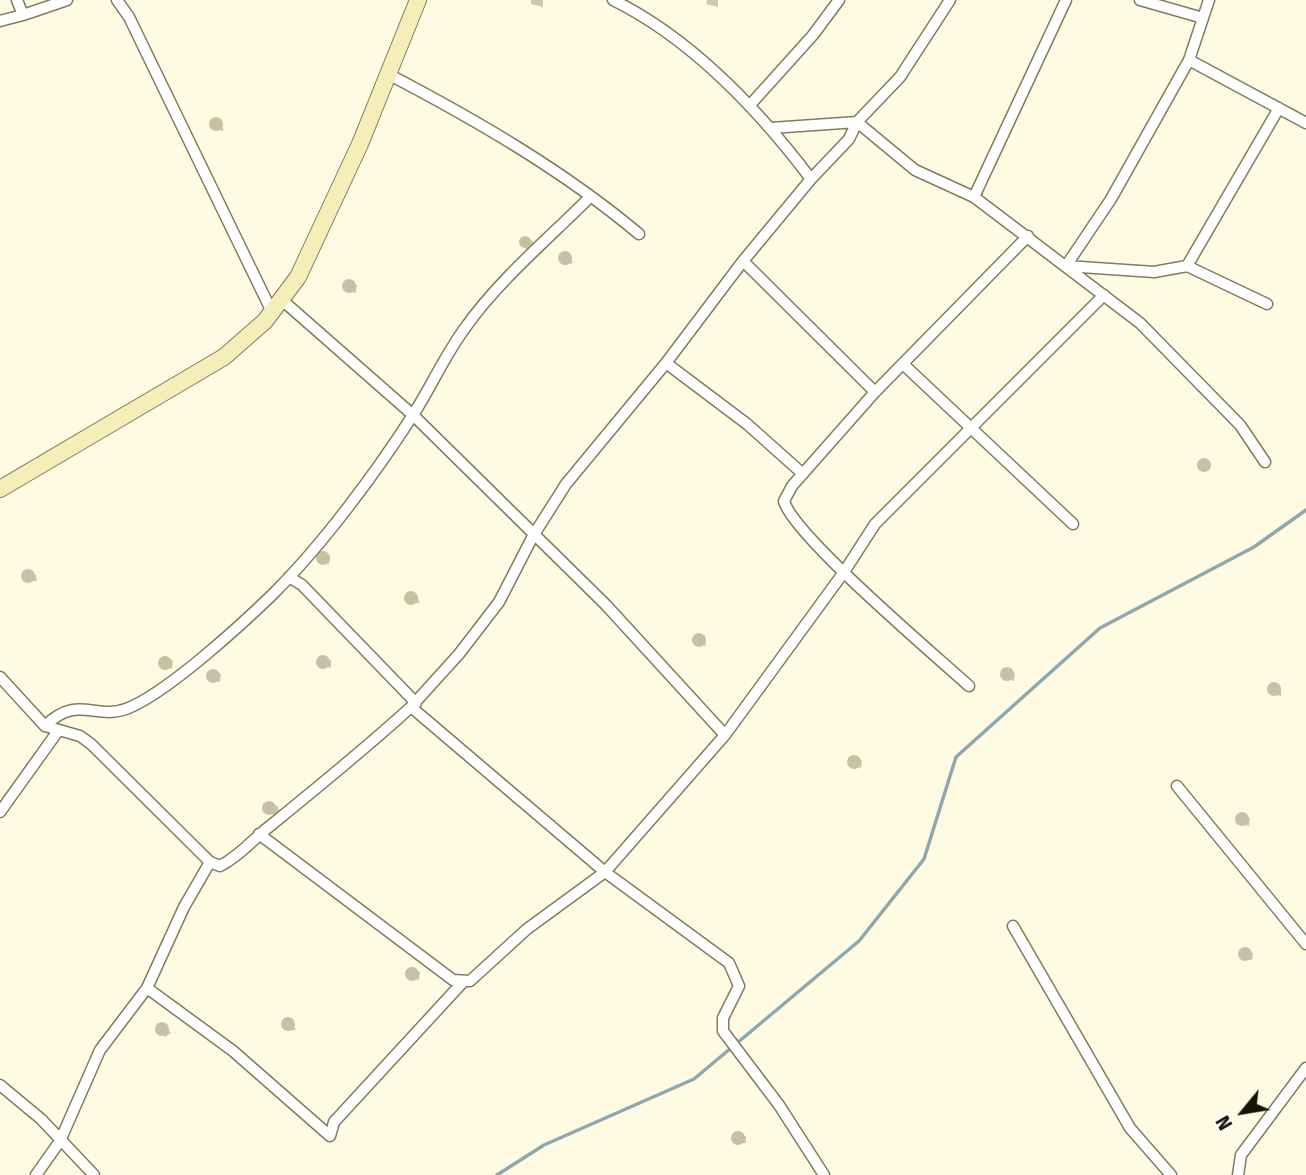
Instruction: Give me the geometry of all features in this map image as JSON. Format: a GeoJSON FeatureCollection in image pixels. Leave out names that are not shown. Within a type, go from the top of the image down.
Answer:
{"type":"FeatureCollection","features":[{"type":"Feature","properties":{"kind":"street"},"geometry":{"type":"LineString","coordinates":[[17,0],[23,15]]}},
{"type":"Feature","properties":{"kind":"street"},"geometry":{"type":"LineString","coordinates":[[0,21],[67,0]]}},
{"type":"Feature","properties":{"kind":"street"},"geometry":{"type":"LineString","coordinates":[[117,0],[129,17],[276,305],[413,415],[533,537],[643,642],[673,680],[725,735]]}},
{"type":"Feature","properties":{"kind":"street"},"geometry":{"type":"LineString","coordinates":[[0,489],[224,357],[265,321],[298,277],[337,197],[418,0]]}},
{"type":"Feature","properties":{"kind":"street"},"geometry":{"type":"LineString","coordinates":[[613,0],[656,25],[750,105],[811,179]]}},
{"type":"Feature","properties":{"kind":"street"},"geometry":{"type":"LineString","coordinates":[[750,105],[813,35],[839,0]]}},
{"type":"Feature","properties":{"kind":"street"},"geometry":{"type":"LineString","coordinates":[[0,677],[45,726],[80,736],[90,744],[210,862],[220,866],[233,860],[259,834],[351,762],[414,705],[499,602],[533,537],[566,484],[666,363],[743,261],[811,179],[849,139],[857,122],[900,77],[950,0]]}},
{"type":"Feature","properties":{"kind":"street"},"geometry":{"type":"LineString","coordinates":[[974,197],[1066,0]]}},
{"type":"Feature","properties":{"kind":"street"},"geometry":{"type":"LineString","coordinates":[[1140,0],[1203,18]]}},
{"type":"Feature","properties":{"kind":"street"},"geometry":{"type":"LineString","coordinates":[[1066,266],[1111,199],[1189,60],[1209,0]]}},
{"type":"Feature","properties":{"kind":"street"},"geometry":{"type":"LineString","coordinates":[[1189,60],[1306,123]]}},
{"type":"Feature","properties":{"kind":"street"},"geometry":{"type":"LineString","coordinates":[[388,74],[500,136],[565,177],[639,234]]}},
{"type":"Feature","properties":{"kind":"street"},"geometry":{"type":"LineString","coordinates":[[1187,266],[1279,108]]}},
{"type":"Feature","properties":{"kind":"street"},"geometry":{"type":"LineString","coordinates":[[771,128],[857,122],[915,170],[974,197],[1140,323],[1240,425],[1265,462]]}},
{"type":"Feature","properties":{"kind":"street"},"geometry":{"type":"LineString","coordinates":[[45,726],[58,713],[67,709],[81,707],[94,712],[131,707],[209,649],[289,577],[360,489],[413,415],[465,328],[515,271],[589,198]]}},
{"type":"Feature","properties":{"kind":"street"},"geometry":{"type":"LineString","coordinates":[[969,686],[844,572],[787,509],[785,497],[876,392],[1028,236]]}},
{"type":"Feature","properties":{"kind":"street"},"geometry":{"type":"LineString","coordinates":[[743,261],[876,392]]}},
{"type":"Feature","properties":{"kind":"street"},"geometry":{"type":"LineString","coordinates":[[1066,266],[1153,272],[1187,266],[1267,304]]}},
{"type":"Feature","properties":{"kind":"street"},"geometry":{"type":"LineString","coordinates":[[147,988],[233,1051],[330,1136],[334,1122],[462,983],[476,976],[527,929],[605,872],[725,735],[844,572],[875,524],[1104,295]]}},
{"type":"Feature","properties":{"kind":"street"},"geometry":{"type":"LineString","coordinates":[[666,363],[747,424],[803,474]]}},
{"type":"Feature","properties":{"kind":"street"},"geometry":{"type":"LineString","coordinates":[[903,364],[1073,524]]}},
{"type":"Feature","properties":{"kind":"street"},"geometry":{"type":"LineString","coordinates":[[289,577],[302,585],[414,705],[605,872],[729,963],[735,972],[738,986],[723,1018],[723,1031],[779,1105],[824,1175]]}},
{"type":"Feature","properties":{"kind":"street"},"geometry":{"type":"LineString","coordinates":[[0,812],[58,730]]}},
{"type":"Feature","properties":{"kind":"street"},"geometry":{"type":"LineString","coordinates":[[1177,786],[1306,944]]}},
{"type":"Feature","properties":{"kind":"street"},"geometry":{"type":"LineString","coordinates":[[259,834],[453,980],[462,983]]}},
{"type":"Feature","properties":{"kind":"street"},"geometry":{"type":"LineString","coordinates":[[36,1175],[60,1141],[100,1050],[123,1015],[147,988],[184,907],[210,862]]}},
{"type":"Feature","properties":{"kind":"street"},"geometry":{"type":"LineString","coordinates":[[1013,926],[1130,1128],[1171,1175]]}},
{"type":"Feature","properties":{"kind":"street"},"geometry":{"type":"LineString","coordinates":[[1238,1175],[1241,1155],[1306,1068]]}},
{"type":"Feature","properties":{"kind":"street"},"geometry":{"type":"LineString","coordinates":[[0,1085],[41,1119],[94,1175]]}},
{"type":"Feature","properties":{"kind":"building"},"geometry":{"type":"Polygon","coordinates":[[[213,117],[219,117],[223,124],[219,131],[213,131],[209,127],[209,121],[213,117]]]}},
{"type":"Feature","properties":{"kind":"building"},"geometry":{"type":"Polygon","coordinates":[[[525,236],[531,242],[525,248],[519,242],[525,236]]]}},
{"type":"Feature","properties":{"kind":"building"},"geometry":{"type":"Polygon","coordinates":[[[562,251],[568,251],[572,258],[568,265],[562,265],[558,261],[558,255],[562,251]]]}},
{"type":"Feature","properties":{"kind":"building"},"geometry":{"type":"Polygon","coordinates":[[[346,279],[352,279],[356,286],[352,293],[346,293],[342,289],[342,283],[346,279]]]}},
{"type":"Feature","properties":{"kind":"building"},"geometry":{"type":"Polygon","coordinates":[[[1201,458],[1207,458],[1211,465],[1207,472],[1201,472],[1197,468],[1197,462],[1201,458]]]}},
{"type":"Feature","properties":{"kind":"building"},"geometry":{"type":"Polygon","coordinates":[[[323,551],[328,553],[328,563],[323,565],[318,563],[316,558],[318,553],[323,551]]]}},
{"type":"Feature","properties":{"kind":"building"},"geometry":{"type":"Polygon","coordinates":[[[25,569],[31,569],[35,576],[31,583],[25,583],[21,579],[21,573],[25,569]]]}},
{"type":"Feature","properties":{"kind":"building"},"geometry":{"type":"Polygon","coordinates":[[[408,591],[414,591],[418,598],[414,605],[408,605],[404,601],[404,595],[408,591]]]}},
{"type":"Feature","properties":{"kind":"building"},"geometry":{"type":"Polygon","coordinates":[[[696,633],[702,633],[706,640],[702,647],[696,647],[692,643],[692,637],[696,633]]]}},
{"type":"Feature","properties":{"kind":"building"},"geometry":{"type":"Polygon","coordinates":[[[320,655],[326,655],[330,662],[326,669],[320,669],[316,665],[316,659],[320,655]]]}},
{"type":"Feature","properties":{"kind":"building"},"geometry":{"type":"Polygon","coordinates":[[[162,656],[168,656],[172,663],[168,670],[162,670],[158,666],[158,660],[162,656]]]}},
{"type":"Feature","properties":{"kind":"building"},"geometry":{"type":"Polygon","coordinates":[[[1004,667],[1010,667],[1014,674],[1010,681],[1004,681],[1000,677],[1000,671],[1004,667]]]}},
{"type":"Feature","properties":{"kind":"building"},"geometry":{"type":"Polygon","coordinates":[[[210,669],[216,669],[220,676],[216,683],[210,683],[206,679],[206,673],[210,669]]]}},
{"type":"Feature","properties":{"kind":"building"},"geometry":{"type":"Polygon","coordinates":[[[1271,682],[1277,682],[1281,689],[1277,696],[1271,696],[1267,692],[1267,686],[1271,682]]]}},
{"type":"Feature","properties":{"kind":"building"},"geometry":{"type":"Polygon","coordinates":[[[851,755],[857,755],[861,762],[857,769],[851,769],[847,765],[847,759],[851,755]]]}},
{"type":"Feature","properties":{"kind":"building"},"geometry":{"type":"Polygon","coordinates":[[[266,801],[272,801],[276,808],[272,815],[266,815],[262,811],[262,805],[266,801]]]}},
{"type":"Feature","properties":{"kind":"building"},"geometry":{"type":"Polygon","coordinates":[[[1239,812],[1245,812],[1249,819],[1245,826],[1239,826],[1235,822],[1235,816],[1239,812]]]}},
{"type":"Feature","properties":{"kind":"building"},"geometry":{"type":"Polygon","coordinates":[[[1242,947],[1248,947],[1252,954],[1248,961],[1242,961],[1238,957],[1238,951],[1242,947]]]}},
{"type":"Feature","properties":{"kind":"building"},"geometry":{"type":"Polygon","coordinates":[[[409,967],[415,967],[419,974],[415,981],[409,981],[405,977],[405,971],[409,967]]]}},
{"type":"Feature","properties":{"kind":"building"},"geometry":{"type":"Polygon","coordinates":[[[285,1017],[291,1017],[295,1024],[291,1031],[285,1031],[281,1027],[281,1021],[285,1017]]]}},
{"type":"Feature","properties":{"kind":"building"},"geometry":{"type":"Polygon","coordinates":[[[159,1022],[165,1022],[169,1029],[165,1036],[159,1036],[155,1032],[155,1026],[159,1022]]]}},
{"type":"Feature","properties":{"kind":"building"},"geometry":{"type":"Polygon","coordinates":[[[735,1131],[741,1131],[745,1138],[741,1145],[735,1145],[731,1141],[731,1135],[735,1131]]]}},
{"type":"Feature","properties":{"kind":"waterway"},"geometry":{"type":"LineString","coordinates":[[497,1175],[544,1145],[694,1079],[859,941],[924,859],[956,757],[1100,628],[1254,547],[1306,510]]}}]}
